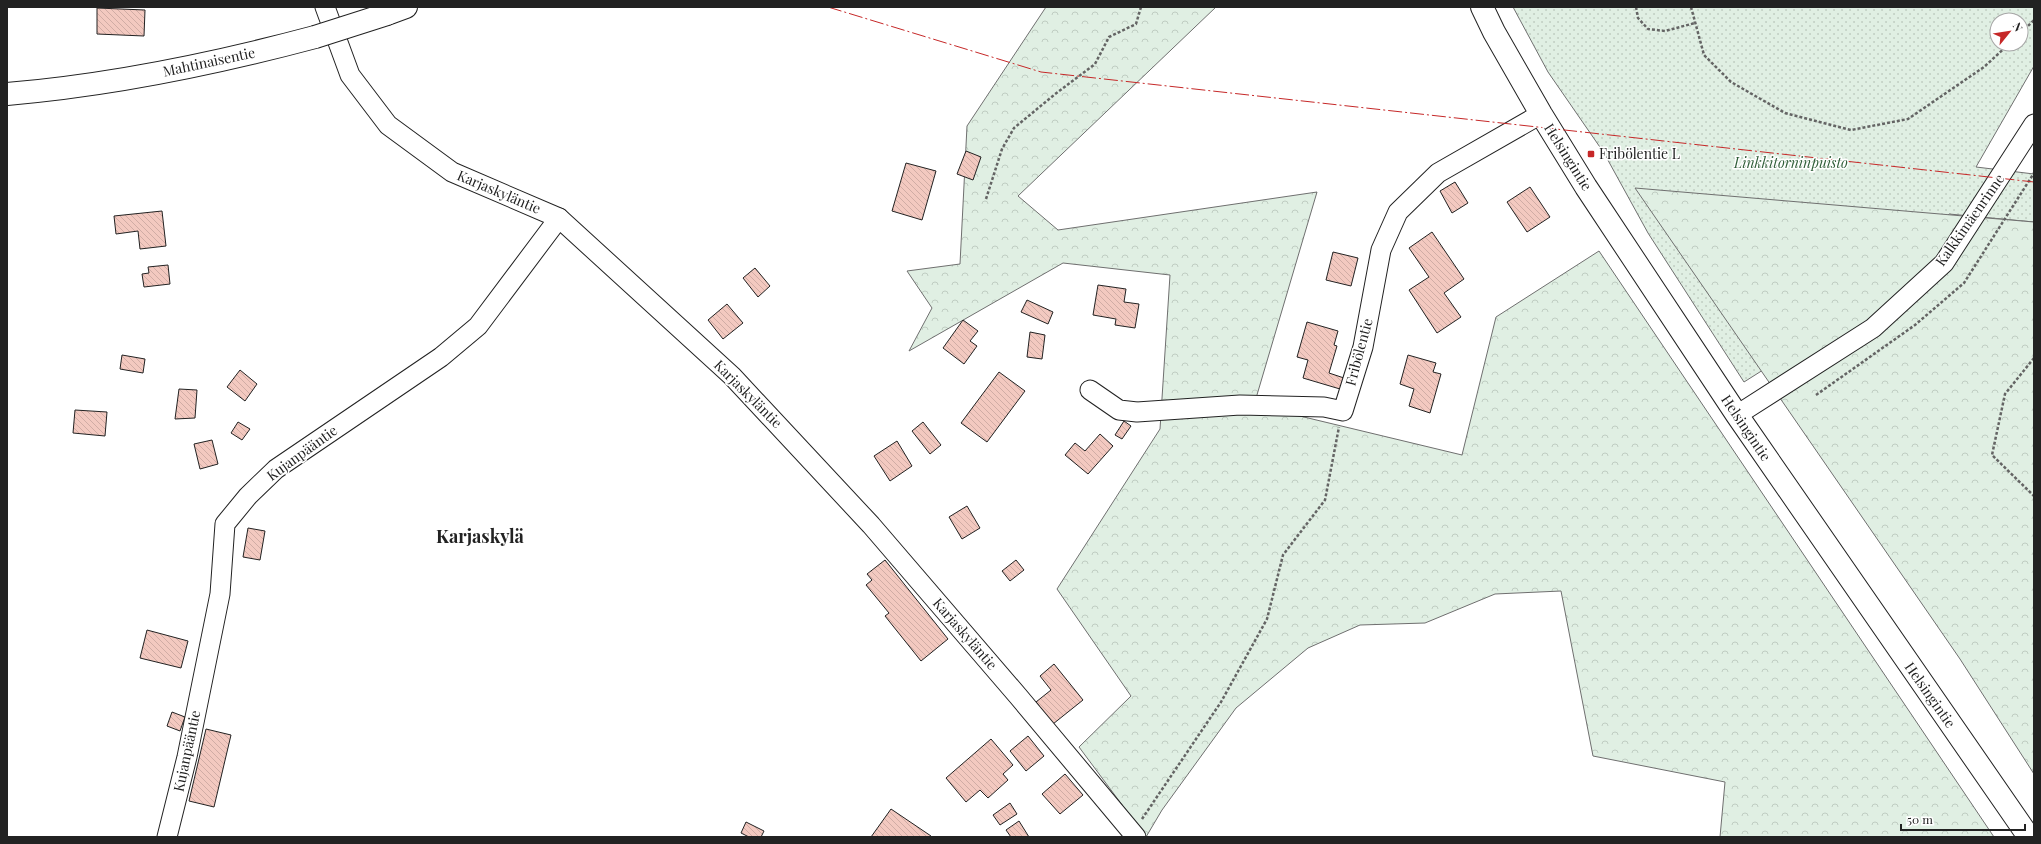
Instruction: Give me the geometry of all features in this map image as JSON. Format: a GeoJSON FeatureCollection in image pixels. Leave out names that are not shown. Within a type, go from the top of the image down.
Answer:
{"type":"FeatureCollection","features":[{"type":"Feature","properties":{"kind":"main road","name":"Helsingintie"},"geometry":{"type":"LineString","coordinates":[[1482,7],[1494,32],[1541,114],[1586,187],[1737,415],[2028,837]]}},
{"type":"Feature","properties":{"kind":"main road","name":"Mahtinaisentie"},"geometry":{"type":"LineString","coordinates":[[7,94],[104,82],[181,69],[315,37],[397,10]]}},
{"type":"Feature","properties":{"kind":"street","name":"Karjaskyläntie"},"geometry":{"type":"LineString","coordinates":[[325,7],[350,75],[388,125],[452,172],[559,218],[732,376],[871,525],[1018,696],[1134,835]]}},
{"type":"Feature","properties":{"kind":"street","name":"Fribölentie"},"geometry":{"type":"LineString","coordinates":[[1343,411],[1363,347],[1381,250],[1398,212],[1438,173],[1541,114]]}},
{"type":"Feature","properties":{"kind":"street","name":"Kalkkimäenrinne"},"geometry":{"type":"LineString","coordinates":[[1737,415],[1873,328],[1944,263],[2034,124]]}},
{"type":"Feature","properties":{"kind":"street","name":"Kujanpääntie"},"geometry":{"type":"LineString","coordinates":[[167,837],[187,757],[220,594],[225,524],[248,496],[276,469],[441,357],[478,326],[559,218]]}},
{"type":"Feature","properties":{"kind":"street"},"geometry":{"type":"LineString","coordinates":[[1090,390],[1119,410],[1137,412],[1240,405],[1324,407],[1343,411]]}},
{"type":"Feature","properties":{"kind":"path"},"geometry":{"type":"LineString","coordinates":[[986,199],[1002,149],[1014,128],[1095,64],[1109,38],[1136,24],[1141,7]]}},
{"type":"Feature","properties":{"kind":"path"},"geometry":{"type":"LineString","coordinates":[[1636,7],[1638,18],[1648,28],[1665,30],[1695,23]]}},
{"type":"Feature","properties":{"kind":"path"},"geometry":{"type":"LineString","coordinates":[[1691,7],[1704,55],[1731,82],[1785,113],[1851,130],[1908,119],[1984,67],[2000,52]]}},
{"type":"Feature","properties":{"kind":"path"},"geometry":{"type":"LineString","coordinates":[[2034,358],[2004,394],[1992,455],[2034,496]]}},
{"type":"Feature","properties":{"kind":"path"},"geometry":{"type":"LineString","coordinates":[[1134,835],[1221,702],[1267,619],[1283,556],[1325,500],[1343,411]]}},
{"type":"Feature","properties":{"kind":"green space"},"geometry":{"type":"Polygon","coordinates":[[[1046,7],[1216,7],[1018,196],[1058,230],[1317,192],[1254,405],[1462,455],[1496,317],[1599,251],[1994,837],[1720,837],[1725,782],[1593,756],[1561,591],[1495,594],[1425,623],[1360,625],[1308,648],[1236,708],[1162,810],[1146,837],[1079,747],[1131,696],[1057,589],[1160,429],[1170,275],[1063,263],[909,351],[932,308],[907,271],[960,264],[967,126],[1046,7]]]}},
{"type":"Feature","properties":{"kind":"green space","name":"Linkkitorninpuisto"},"geometry":{"type":"Polygon","coordinates":[[[1513,7],[2034,7],[2034,66],[1976,167],[2034,174],[2034,222],[1949,214],[1877,298],[1744,382],[1648,233],[1604,153],[1548,72],[1513,7]]]}},
{"type":"Feature","properties":{"kind":"green space"},"geometry":{"type":"Polygon","coordinates":[[[1635,188],[2034,222],[2034,774],[1960,659],[1635,188]]]}},
{"type":"Feature","properties":{"kind":"building"},"geometry":{"type":"Polygon","coordinates":[[[97,8],[145,10],[144,36],[97,34],[97,8]]]}},
{"type":"Feature","properties":{"kind":"building"},"geometry":{"type":"Polygon","coordinates":[[[966,151],[981,157],[973,180],[957,174],[966,151]]]}},
{"type":"Feature","properties":{"kind":"building"},"geometry":{"type":"Polygon","coordinates":[[[906,163],[936,171],[922,220],[892,211],[906,163]]]}},
{"type":"Feature","properties":{"kind":"building"},"geometry":{"type":"Polygon","coordinates":[[[1455,182],[1468,203],[1452,213],[1440,191],[1455,182]]]}},
{"type":"Feature","properties":{"kind":"building"},"geometry":{"type":"Polygon","coordinates":[[[1530,187],[1550,217],[1527,232],[1507,202],[1530,187]]]}},
{"type":"Feature","properties":{"kind":"building"},"geometry":{"type":"Polygon","coordinates":[[[162,211],[166,246],[140,249],[138,231],[116,234],[114,216],[162,211]]]}},
{"type":"Feature","properties":{"kind":"building"},"geometry":{"type":"Polygon","coordinates":[[[1432,232],[1464,279],[1444,293],[1461,317],[1437,333],[1409,290],[1429,277],[1409,248],[1432,232]]]}},
{"type":"Feature","properties":{"kind":"building"},"geometry":{"type":"Polygon","coordinates":[[[1333,252],[1358,258],[1351,286],[1326,280],[1333,252]]]}},
{"type":"Feature","properties":{"kind":"building"},"geometry":{"type":"Polygon","coordinates":[[[168,265],[170,284],[144,287],[142,274],[149,273],[148,267],[168,265]]]}},
{"type":"Feature","properties":{"kind":"building"},"geometry":{"type":"Polygon","coordinates":[[[755,268],[770,286],[758,297],[743,278],[755,268]]]}},
{"type":"Feature","properties":{"kind":"building"},"geometry":{"type":"Polygon","coordinates":[[[1098,285],[1126,289],[1124,302],[1139,304],[1135,328],[1115,325],[1116,319],[1093,315],[1098,285]]]}},
{"type":"Feature","properties":{"kind":"building"},"geometry":{"type":"Polygon","coordinates":[[[1027,300],[1053,312],[1048,324],[1021,312],[1027,300]]]}},
{"type":"Feature","properties":{"kind":"building"},"geometry":{"type":"Polygon","coordinates":[[[727,304],[743,323],[723,339],[708,320],[727,304]]]}},
{"type":"Feature","properties":{"kind":"building"},"geometry":{"type":"Polygon","coordinates":[[[963,320],[978,331],[970,341],[977,346],[964,364],[943,348],[963,320]]]}},
{"type":"Feature","properties":{"kind":"building"},"geometry":{"type":"Polygon","coordinates":[[[1307,322],[1338,331],[1334,345],[1337,346],[1329,373],[1344,378],[1340,389],[1303,378],[1308,360],[1297,357],[1307,322]]]}},
{"type":"Feature","properties":{"kind":"building"},"geometry":{"type":"Polygon","coordinates":[[[1030,332],[1045,335],[1042,359],[1027,357],[1030,332]]]}},
{"type":"Feature","properties":{"kind":"building"},"geometry":{"type":"Polygon","coordinates":[[[122,355],[145,359],[143,373],[120,369],[122,355]]]}},
{"type":"Feature","properties":{"kind":"building"},"geometry":{"type":"Polygon","coordinates":[[[1408,355],[1436,363],[1433,372],[1441,374],[1430,413],[1409,406],[1414,389],[1400,384],[1408,355]]]}},
{"type":"Feature","properties":{"kind":"building"},"geometry":{"type":"Polygon","coordinates":[[[240,370],[257,384],[245,401],[227,387],[240,370]]]}},
{"type":"Feature","properties":{"kind":"building"},"geometry":{"type":"Polygon","coordinates":[[[999,372],[1025,391],[987,442],[961,423],[999,372]]]}},
{"type":"Feature","properties":{"kind":"building"},"geometry":{"type":"Polygon","coordinates":[[[179,389],[197,390],[195,418],[175,419],[179,389]]]}},
{"type":"Feature","properties":{"kind":"building"},"geometry":{"type":"Polygon","coordinates":[[[75,410],[107,412],[105,436],[73,433],[75,410]]]}},
{"type":"Feature","properties":{"kind":"building"},"geometry":{"type":"Polygon","coordinates":[[[1124,421],[1131,426],[1122,439],[1115,435],[1124,421]]]}},
{"type":"Feature","properties":{"kind":"building"},"geometry":{"type":"Polygon","coordinates":[[[238,422],[250,429],[242,440],[231,433],[238,422]]]}},
{"type":"Feature","properties":{"kind":"building"},"geometry":{"type":"Polygon","coordinates":[[[923,422],[941,445],[930,454],[912,431],[923,422]]]}},
{"type":"Feature","properties":{"kind":"building"},"geometry":{"type":"Polygon","coordinates":[[[1100,434],[1113,446],[1088,474],[1065,455],[1075,443],[1085,451],[1100,434]]]}},
{"type":"Feature","properties":{"kind":"building"},"geometry":{"type":"Polygon","coordinates":[[[212,440],[218,464],[200,469],[194,444],[212,440]]]}},
{"type":"Feature","properties":{"kind":"building"},"geometry":{"type":"Polygon","coordinates":[[[897,441],[912,466],[890,481],[874,456],[897,441]]]}},
{"type":"Feature","properties":{"kind":"building"},"geometry":{"type":"Polygon","coordinates":[[[967,506],[980,528],[962,539],[949,517],[967,506]]]}},
{"type":"Feature","properties":{"kind":"building"},"geometry":{"type":"Polygon","coordinates":[[[248,528],[265,531],[260,560],[243,557],[248,528]]]}},
{"type":"Feature","properties":{"kind":"building"},"geometry":{"type":"Polygon","coordinates":[[[885,560],[948,639],[921,661],[885,616],[889,613],[866,585],[872,580],[867,574],[885,560]]]}},
{"type":"Feature","properties":{"kind":"building"},"geometry":{"type":"Polygon","coordinates":[[[1016,560],[1024,570],[1010,581],[1002,571],[1016,560]]]}},
{"type":"Feature","properties":{"kind":"building"},"geometry":{"type":"Polygon","coordinates":[[[147,630],[188,641],[181,668],[140,658],[147,630]]]}},
{"type":"Feature","properties":{"kind":"building"},"geometry":{"type":"Polygon","coordinates":[[[1054,664],[1083,700],[1053,724],[1036,702],[1051,690],[1040,676],[1054,664]]]}},
{"type":"Feature","properties":{"kind":"building"},"geometry":{"type":"Polygon","coordinates":[[[172,712],[185,717],[180,731],[167,726],[172,712]]]}},
{"type":"Feature","properties":{"kind":"building"},"geometry":{"type":"Polygon","coordinates":[[[206,729],[231,735],[214,807],[189,801],[206,729]]]}},
{"type":"Feature","properties":{"kind":"building"},"geometry":{"type":"Polygon","coordinates":[[[1028,736],[1044,756],[1026,771],[1010,751],[1028,736]]]}},
{"type":"Feature","properties":{"kind":"building"},"geometry":{"type":"Polygon","coordinates":[[[991,739],[1013,765],[1003,774],[1008,780],[988,798],[980,790],[966,802],[946,778],[991,739]]]}},
{"type":"Feature","properties":{"kind":"building"},"geometry":{"type":"Polygon","coordinates":[[[1065,774],[1083,795],[1060,814],[1042,794],[1065,774]]]}},
{"type":"Feature","properties":{"kind":"building"},"geometry":{"type":"Polygon","coordinates":[[[1010,803],[1017,814],[1000,825],[993,815],[1010,803]]]}},
{"type":"Feature","properties":{"kind":"building"},"geometry":{"type":"Polygon","coordinates":[[[891,809],[931,836],[871,837],[891,809]]]}},
{"type":"Feature","properties":{"kind":"building"},"geometry":{"type":"Polygon","coordinates":[[[1019,821],[1029,837],[1011,837],[1006,830],[1019,821]]]}},
{"type":"Feature","properties":{"kind":"building"},"geometry":{"type":"Polygon","coordinates":[[[746,822],[764,831],[761,837],[749,837],[741,833],[746,822]]]}},
{"type":"Feature","properties":{"kind":"power"},"geometry":{"type":"LineString","coordinates":[[828,7],[1041,72],[2034,182]]}},
{"type":"Feature","properties":{"kind":"place","name":"Fribölentie L"},"geometry":{"type":"Point","coordinates":[1591,154]}},
{"type":"Feature","properties":{"kind":"district","name":"Karjaskylä"},"geometry":{"type":"Point","coordinates":[480,537]}}]}
